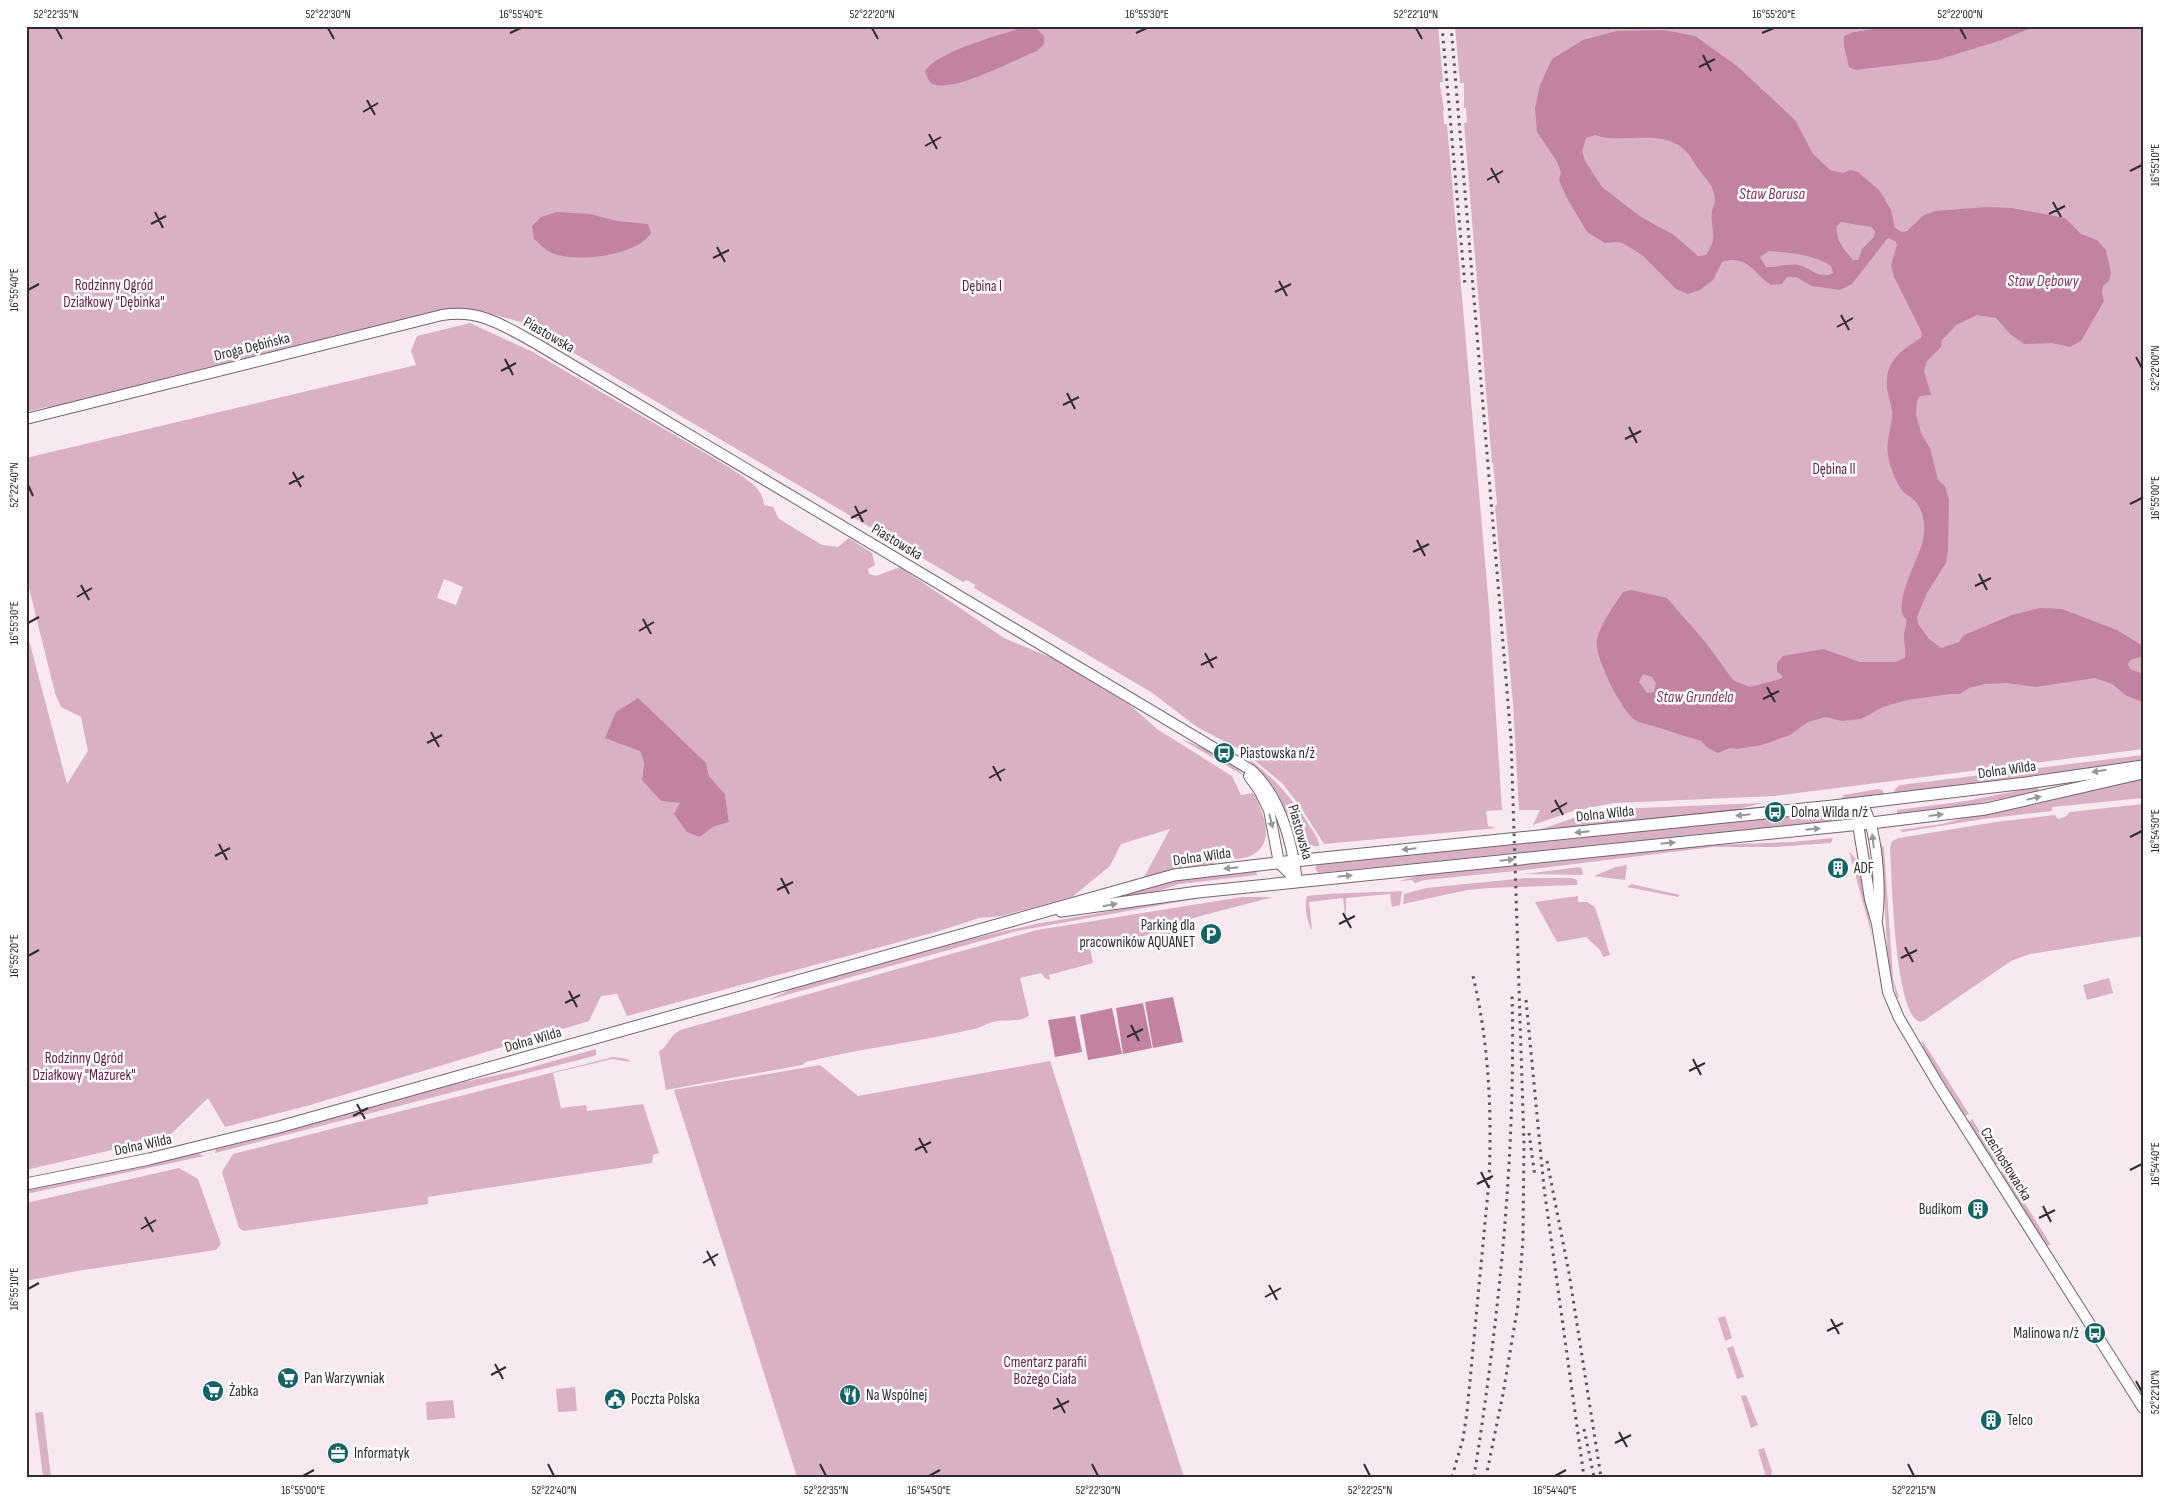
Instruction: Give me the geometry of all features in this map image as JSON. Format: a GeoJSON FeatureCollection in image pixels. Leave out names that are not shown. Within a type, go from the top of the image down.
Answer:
{"type":"FeatureCollection","features":[{"type":"Feature","properties":{"kind":"main road","name":"Dolna Wilda"},"geometry":{"type":"LineString","coordinates":[[26,1184],[149,1159],[279,1127],[1174,875],[1861,803],[2143,766]]}},
{"type":"Feature","properties":{"kind":"main road","name":"Dolna Wilda"},"geometry":{"type":"LineString","coordinates":[[1044,913],[1077,910],[1172,895],[1296,881],[1871,823],[1986,809],[2143,773]]}},
{"type":"Feature","properties":{"kind":"street","name":"Droga Dębińska"},"geometry":{"type":"LineString","coordinates":[[26,419],[442,315],[468,314],[486,318]]}},
{"type":"Feature","properties":{"kind":"street","name":"Piastowska"},"geometry":{"type":"LineString","coordinates":[[486,318],[537,344],[1256,774],[1274,798],[1294,861],[1296,881]]}},
{"type":"Feature","properties":{"kind":"street","name":"Piastowska"},"geometry":{"type":"LineString","coordinates":[[1239,764],[1254,782],[1265,801],[1272,822],[1279,863],[1296,881]]}},
{"type":"Feature","properties":{"kind":"street","name":"Czechosłowacka"},"geometry":{"type":"LineString","coordinates":[[1861,803],[1871,823],[1879,899],[1877,924]]}},
{"type":"Feature","properties":{"kind":"street","name":"Czechosłowacka"},"geometry":{"type":"LineString","coordinates":[[1861,803],[1858,824],[1870,899],[1877,924],[1888,992],[1904,1028],[2143,1408]]}},
{"type":"Feature","properties":{"kind":"green space","name":"Dębina I"},"geometry":{"type":"Polygon","coordinates":[[[26,26],[1438,26],[1443,82],[1440,82],[1440,85],[1444,124],[1447,124],[1489,607],[1502,810],[1486,811],[1488,826],[1497,828],[1324,844],[1300,806],[1282,783],[1243,751],[1197,727],[1151,692],[974,588],[975,585],[967,580],[963,582],[521,322],[480,311],[453,309],[48,409],[47,407],[26,412],[26,26]]]}},
{"type":"Feature","properties":{"kind":"green space","name":"Dębina II"},"geometry":{"type":"Polygon","coordinates":[[[1455,26],[1891,26],[1854,32],[2002,40],[2037,26],[2143,26],[2143,749],[1775,796],[1614,803],[1573,811],[1533,825],[1540,810],[1519,810],[1513,704],[1495,506],[1497,504],[1464,123],[1467,122],[1466,108],[1464,108],[1464,83],[1460,83],[1455,26]]]}},
{"type":"Feature","properties":{"kind":"green space","name":"Rodzinny Ogród Działkowy \"Mazurek\""},"geometry":{"type":"Polygon","coordinates":[[[470,323],[533,352],[729,467],[756,488],[763,498],[764,505],[773,507],[779,519],[822,545],[838,547],[849,538],[872,553],[875,565],[868,569],[869,574],[876,576],[900,567],[1004,638],[1054,659],[1130,705],[1157,729],[1232,776],[1241,795],[1253,793],[1259,804],[1265,825],[1266,835],[1263,844],[1258,851],[1248,856],[1235,859],[1234,856],[1225,857],[1225,860],[1214,861],[1214,864],[1172,870],[1143,879],[1170,829],[1121,844],[1110,866],[1072,897],[1002,916],[979,918],[939,931],[627,1016],[617,994],[601,996],[589,1021],[310,1105],[225,1127],[208,1098],[168,1137],[26,1170],[26,629],[67,784],[88,751],[81,717],[61,707],[55,693],[26,576],[26,458],[416,365],[411,351],[417,336],[470,323]],[[444,579],[437,598],[456,605],[463,587],[444,579]],[[640,751],[644,763],[642,780],[681,803],[700,837],[713,827],[729,822],[725,794],[709,776],[706,763],[640,751]]]}},
{"type":"Feature","properties":{"kind":"green space"},"geometry":{"type":"Polygon","coordinates":[[[1181,739],[1216,755],[1246,777],[1181,739]]]}},
{"type":"Feature","properties":{"kind":"green space"},"geometry":{"type":"Polygon","coordinates":[[[1242,753],[1270,777],[1287,795],[1314,832],[1319,846],[1311,846],[1305,843],[1297,830],[1290,832],[1278,798],[1259,771],[1242,753]]]}},
{"type":"Feature","properties":{"kind":"green space"},"geometry":{"type":"Polygon","coordinates":[[[2143,755],[2143,763],[1894,794],[1895,789],[1900,785],[2143,755]]]}},
{"type":"Feature","properties":{"kind":"green space"},"geometry":{"type":"Polygon","coordinates":[[[2143,776],[2143,798],[2052,807],[2052,811],[1983,819],[1903,832],[1899,830],[1942,824],[2143,776]]]}},
{"type":"Feature","properties":{"kind":"green space"},"geometry":{"type":"Polygon","coordinates":[[[2037,787],[2039,790],[2036,792],[1958,807],[1897,814],[1897,810],[1966,801],[2037,787]]]}},
{"type":"Feature","properties":{"kind":"green space"},"geometry":{"type":"Polygon","coordinates":[[[1878,789],[1882,790],[1885,795],[1840,800],[1844,795],[1878,789]]]}},
{"type":"Feature","properties":{"kind":"green space"},"geometry":{"type":"Polygon","coordinates":[[[1762,803],[1735,810],[1536,831],[1588,813],[1615,809],[1762,803]]]}},
{"type":"Feature","properties":{"kind":"green space"},"geometry":{"type":"Polygon","coordinates":[[[2143,804],[2143,936],[2030,954],[2011,961],[1925,1020],[1920,1022],[1911,1013],[1905,995],[1896,942],[1890,848],[1892,841],[1899,838],[1996,822],[2055,815],[2058,819],[2065,817],[2070,812],[2143,804]]]}},
{"type":"Feature","properties":{"kind":"green space"},"geometry":{"type":"Polygon","coordinates":[[[1831,812],[1832,821],[1319,873],[1315,869],[1320,864],[1831,812]]]}},
{"type":"Feature","properties":{"kind":"green space"},"geometry":{"type":"Polygon","coordinates":[[[1833,838],[1831,843],[1776,847],[1713,847],[1425,880],[1415,883],[1412,880],[1399,881],[1424,874],[1710,845],[1793,842],[1833,838]]]}},
{"type":"Feature","properties":{"kind":"green space"},"geometry":{"type":"Polygon","coordinates":[[[1881,844],[1884,848],[1893,978],[1899,998],[1897,998],[1888,963],[1881,844]]]}},
{"type":"Feature","properties":{"kind":"green space"},"geometry":{"type":"Polygon","coordinates":[[[1849,851],[1859,863],[1873,940],[1849,851]]]}},
{"type":"Feature","properties":{"kind":"green space"},"geometry":{"type":"Polygon","coordinates":[[[1627,865],[1625,880],[1594,876],[1616,867],[1627,865]]]}},
{"type":"Feature","properties":{"kind":"green space"},"geometry":{"type":"Polygon","coordinates":[[[1579,867],[1582,869],[1583,875],[1525,874],[1579,867]]]}},
{"type":"Feature","properties":{"kind":"green space"},"geometry":{"type":"Polygon","coordinates":[[[1256,870],[1257,875],[1179,884],[1158,891],[1105,899],[1160,883],[1256,870]]]}},
{"type":"Feature","properties":{"kind":"green space"},"geometry":{"type":"Polygon","coordinates":[[[1526,878],[1572,878],[1577,880],[1577,885],[1467,890],[1403,904],[1404,894],[1426,888],[1526,878]]]}},
{"type":"Feature","properties":{"kind":"green space"},"geometry":{"type":"Polygon","coordinates":[[[1631,884],[1680,895],[1678,897],[1627,887],[1631,884]]]}},
{"type":"Feature","properties":{"kind":"green space"},"geometry":{"type":"Polygon","coordinates":[[[1402,891],[1400,905],[1392,907],[1390,894],[1346,898],[1346,923],[1343,898],[1309,902],[1312,930],[1306,914],[1307,896],[1402,891]]]}},
{"type":"Feature","properties":{"kind":"green space"},"geometry":{"type":"Polygon","coordinates":[[[1578,896],[1578,902],[1587,902],[1595,907],[1610,955],[1603,957],[1600,950],[1586,937],[1557,942],[1535,902],[1578,896]]]}},
{"type":"Feature","properties":{"kind":"green space"},"geometry":{"type":"Polygon","coordinates":[[[1205,897],[1017,931],[768,1000],[794,988],[965,940],[1036,924],[1157,903],[1205,897]]]}},
{"type":"Feature","properties":{"kind":"green space"},"geometry":{"type":"Polygon","coordinates":[[[1242,897],[1273,897],[1193,918],[1178,930],[1179,934],[1162,938],[1160,932],[1090,949],[1093,963],[1049,975],[1050,980],[1041,973],[1020,978],[1029,1016],[1014,1020],[992,1022],[953,1034],[827,1057],[806,1062],[802,1065],[666,1090],[659,1051],[680,1030],[1037,930],[1242,897]]]}},
{"type":"Feature","properties":{"kind":"green space"},"geometry":{"type":"Polygon","coordinates":[[[2109,978],[2113,993],[2087,1000],[2083,985],[2109,978]]]}},
{"type":"Feature","properties":{"kind":"green space"},"geometry":{"type":"Polygon","coordinates":[[[1922,1040],[1969,1114],[1965,1116],[1923,1049],[1922,1040]]]}},
{"type":"Feature","properties":{"kind":"green space"},"geometry":{"type":"Polygon","coordinates":[[[596,1049],[596,1055],[590,1057],[215,1153],[216,1149],[219,1148],[450,1085],[525,1069],[596,1049]]]}},
{"type":"Feature","properties":{"kind":"green space"},"geometry":{"type":"Polygon","coordinates":[[[613,1057],[627,1059],[631,1062],[612,1059],[553,1073],[561,1108],[586,1105],[587,1111],[643,1104],[659,1153],[653,1155],[652,1163],[428,1197],[428,1204],[244,1231],[239,1228],[222,1172],[233,1154],[613,1057]]]}},
{"type":"Feature","properties":{"kind":"green space","name":"Cmentarz parafii Bożego Ciała"},"geometry":{"type":"Polygon","coordinates":[[[1050,1061],[1184,1477],[797,1477],[674,1090],[820,1065],[858,1096],[1050,1061]]]}},
{"type":"Feature","properties":{"kind":"green space"},"geometry":{"type":"Polygon","coordinates":[[[1972,1119],[2000,1165],[1996,1165],[1968,1122],[1972,1119]]]}},
{"type":"Feature","properties":{"kind":"green space"},"geometry":{"type":"Polygon","coordinates":[[[198,1153],[204,1156],[26,1194],[26,1190],[198,1153]]]}},
{"type":"Feature","properties":{"kind":"green space"},"geometry":{"type":"Polygon","coordinates":[[[179,1168],[198,1179],[221,1244],[216,1250],[77,1271],[26,1281],[26,1203],[179,1168]]]}},
{"type":"Feature","properties":{"kind":"green space"},"geometry":{"type":"Polygon","coordinates":[[[2003,1169],[2051,1245],[2046,1245],[2001,1174],[2003,1169]]]}},
{"type":"Feature","properties":{"kind":"green space"},"geometry":{"type":"Polygon","coordinates":[[[1725,1316],[1732,1338],[1725,1341],[1718,1318],[1725,1316]]]}},
{"type":"Feature","properties":{"kind":"green space"},"geometry":{"type":"Polygon","coordinates":[[[1733,1346],[1744,1377],[1737,1379],[1727,1348],[1733,1346]]]}},
{"type":"Feature","properties":{"kind":"green space"},"geometry":{"type":"Polygon","coordinates":[[[575,1387],[577,1411],[558,1412],[556,1389],[575,1387]]]}},
{"type":"Feature","properties":{"kind":"green space"},"geometry":{"type":"Polygon","coordinates":[[[1746,1395],[1758,1425],[1751,1428],[1741,1396],[1746,1395]]]}},
{"type":"Feature","properties":{"kind":"green space"},"geometry":{"type":"Polygon","coordinates":[[[453,1400],[455,1418],[427,1420],[426,1402],[453,1400]]]}},
{"type":"Feature","properties":{"kind":"green space"},"geometry":{"type":"Polygon","coordinates":[[[43,1412],[51,1477],[43,1477],[35,1413],[43,1412]]]}},
{"type":"Feature","properties":{"kind":"green space"},"geometry":{"type":"Polygon","coordinates":[[[1764,1448],[1772,1471],[1771,1477],[1766,1477],[1758,1450],[1764,1448]]]}},
{"type":"Feature","properties":{"kind":"water"},"geometry":{"type":"Polygon","coordinates":[[[1891,26],[2037,26],[2002,40],[1937,60],[1855,70],[1849,67],[1844,46],[1844,36],[1854,32],[1891,26]]]}},
{"type":"Feature","properties":{"kind":"water"},"geometry":{"type":"Polygon","coordinates":[[[1024,27],[1036,28],[1044,36],[1044,44],[1037,51],[987,73],[958,83],[936,85],[929,80],[925,71],[943,57],[970,44],[1024,27]]]}},
{"type":"Feature","properties":{"kind":"water"},"geometry":{"type":"Polygon","coordinates":[[[1664,30],[1695,36],[1737,66],[1795,120],[1813,154],[1830,170],[1843,173],[1850,170],[1858,172],[1880,191],[1891,210],[1895,228],[1902,232],[1907,231],[1924,215],[1935,211],[1986,207],[2012,208],[2065,218],[2081,234],[2097,240],[2106,250],[2111,273],[2109,281],[2103,286],[2104,301],[2081,341],[2070,347],[2052,343],[2024,344],[2010,334],[1996,318],[1977,315],[1956,325],[1942,340],[1941,347],[1927,361],[1924,371],[1931,395],[1920,396],[1917,401],[1916,415],[1921,433],[1930,448],[1938,480],[1945,486],[1949,500],[1948,551],[1946,563],[1927,593],[1917,617],[1918,624],[1929,639],[1941,648],[1959,642],[1964,635],[2012,615],[2040,608],[2062,609],[2117,630],[2143,646],[2143,656],[2130,660],[2128,665],[2130,669],[2143,674],[2143,702],[2127,696],[2112,684],[2095,678],[2036,687],[2007,683],[1985,684],[1969,688],[1960,694],[1907,700],[1883,707],[1861,719],[1842,721],[1826,717],[1808,722],[1790,735],[1762,745],[1737,749],[1730,748],[1718,753],[1708,748],[1701,741],[1639,722],[1629,715],[1616,695],[1604,670],[1599,657],[1597,639],[1605,621],[1623,592],[1631,590],[1667,598],[1706,643],[1733,680],[1750,687],[1783,677],[1777,671],[1777,663],[1783,656],[1823,649],[1860,662],[1895,662],[1905,658],[1904,636],[1906,619],[1902,613],[1903,594],[1922,544],[1924,527],[1921,510],[1915,501],[1901,488],[1894,477],[1889,460],[1888,441],[1892,411],[1887,379],[1891,364],[1895,358],[1900,352],[1921,338],[1922,333],[1894,277],[1891,265],[1897,245],[1896,242],[1889,238],[1852,284],[1840,290],[1812,286],[1796,277],[1787,277],[1782,284],[1771,285],[1749,266],[1731,260],[1722,262],[1713,280],[1700,290],[1688,294],[1676,289],[1641,254],[1618,242],[1605,243],[1587,232],[1559,180],[1561,172],[1556,160],[1537,132],[1535,108],[1540,85],[1552,59],[1583,40],[1617,31],[1664,30]],[[1595,135],[1586,138],[1582,151],[1585,161],[1602,187],[1641,217],[1674,235],[1698,256],[1706,255],[1713,238],[1712,210],[1715,195],[1709,182],[1686,151],[1676,144],[1654,138],[1606,138],[1595,135]],[[1841,222],[1837,226],[1837,235],[1841,244],[1853,260],[1858,260],[1862,249],[1874,237],[1875,231],[1871,227],[1841,222]],[[1769,251],[1760,257],[1766,267],[1798,265],[1821,275],[1833,273],[1831,266],[1824,262],[1793,253],[1769,251]],[[1643,674],[1639,682],[1647,693],[1654,692],[1656,683],[1652,677],[1643,674]]]}},
{"type":"Feature","properties":{"kind":"water"},"geometry":{"type":"Polygon","coordinates":[[[557,212],[590,214],[617,221],[648,224],[651,233],[644,241],[633,247],[604,256],[560,256],[548,251],[534,239],[532,226],[541,217],[557,212]]]}},
{"type":"Feature","properties":{"kind":"water"},"geometry":{"type":"Polygon","coordinates":[[[638,698],[706,763],[709,776],[725,794],[729,822],[713,827],[700,837],[687,832],[674,814],[680,803],[661,801],[642,780],[644,763],[640,751],[605,738],[616,712],[638,698]]]}},
{"type":"Feature","properties":{"kind":"water"},"geometry":{"type":"Polygon","coordinates":[[[1173,997],[1183,1042],[1153,1048],[1145,1002],[1173,997]]]}},
{"type":"Feature","properties":{"kind":"water"},"geometry":{"type":"Polygon","coordinates":[[[1143,1003],[1152,1048],[1123,1054],[1116,1008],[1143,1003]]]}},
{"type":"Feature","properties":{"kind":"water"},"geometry":{"type":"Polygon","coordinates":[[[1112,1008],[1122,1054],[1088,1060],[1080,1015],[1112,1008]]]}},
{"type":"Feature","properties":{"kind":"water"},"geometry":{"type":"Polygon","coordinates":[[[1075,1016],[1082,1052],[1055,1057],[1048,1020],[1075,1016]]]}},
{"type":"Feature","properties":{"kind":"railway"},"geometry":{"type":"LineString","coordinates":[[1442,26],[1465,286]]}},
{"type":"Feature","properties":{"kind":"railway"},"geometry":{"type":"LineString","coordinates":[[1451,26],[1511,738],[1524,1144],[1523,1239],[1518,1305],[1503,1394],[1486,1477]]}},
{"type":"Feature","properties":{"kind":"railway"},"geometry":{"type":"LineString","coordinates":[[1452,1477],[1463,1439],[1467,1412],[1489,1181],[1490,1129],[1486,1052],[1473,976]]}},
{"type":"Feature","properties":{"kind":"railway"},"geometry":{"type":"LineString","coordinates":[[1474,1477],[1491,1357],[1504,1236],[1511,1115],[1512,994]]}},
{"type":"Feature","properties":{"kind":"railway"},"geometry":{"type":"LineString","coordinates":[[1526,1000],[1544,1188],[1584,1477]]}},
{"type":"Feature","properties":{"kind":"railway"},"geometry":{"type":"LineString","coordinates":[[1529,1133],[1535,1177]]}},
{"type":"Feature","properties":{"kind":"railway"},"geometry":{"type":"LineString","coordinates":[[1547,1161],[1569,1273],[1601,1477]]}},
{"type":"Feature","properties":{"kind":"railway"},"geometry":{"type":"LineString","coordinates":[[1584,1429],[1594,1477]]}},
{"type":"Feature","properties":{"kind":"place","name":"Piastowska n/ż"},"geometry":{"type":"Point","coordinates":[1224,753]}},
{"type":"Feature","properties":{"kind":"place","name":"Dolna Wilda n/ż"},"geometry":{"type":"Point","coordinates":[1775,812]}},
{"type":"Feature","properties":{"kind":"place","name":"ADF"},"geometry":{"type":"Point","coordinates":[1838,868]}},
{"type":"Feature","properties":{"kind":"place","name":"Parking dla pracowników AQUANET"},"geometry":{"type":"Point","coordinates":[1211,934]}},
{"type":"Feature","properties":{"kind":"place","name":"Budikom"},"geometry":{"type":"Point","coordinates":[1978,1209]}},
{"type":"Feature","properties":{"kind":"place","name":"Malinowa n/ż"},"geometry":{"type":"Point","coordinates":[2095,1333]}},
{"type":"Feature","properties":{"kind":"place","name":"Pan Warzywniak"},"geometry":{"type":"Point","coordinates":[288,1378]}},
{"type":"Feature","properties":{"kind":"place","name":"Żabka"},"geometry":{"type":"Point","coordinates":[213,1391]}},
{"type":"Feature","properties":{"kind":"place","name":"Na Wspólnej"},"geometry":{"type":"Point","coordinates":[850,1395]}},
{"type":"Feature","properties":{"kind":"place","name":"Poczta Polska"},"geometry":{"type":"Point","coordinates":[615,1399]}},
{"type":"Feature","properties":{"kind":"place","name":"Telco"},"geometry":{"type":"Point","coordinates":[1991,1420]}},
{"type":"Feature","properties":{"kind":"place","name":"Informatyk"},"geometry":{"type":"Point","coordinates":[338,1453]}},
{"type":"Feature","properties":{"kind":"water label","name":"Staw Borusa"},"geometry":{"type":"Point","coordinates":[1772,194]}},
{"type":"Feature","properties":{"kind":"water label","name":"Staw Dębowy"},"geometry":{"type":"Point","coordinates":[2043,281]}},
{"type":"Feature","properties":{"kind":"water label","name":"Staw Grundela"},"geometry":{"type":"Point","coordinates":[1695,697]}},
{"type":"Feature","properties":{"kind":"park label","name":"Rodzinny Ogród Działkowy \"Dębinka\""},"geometry":{"type":"Point","coordinates":[114,294]}}]}
